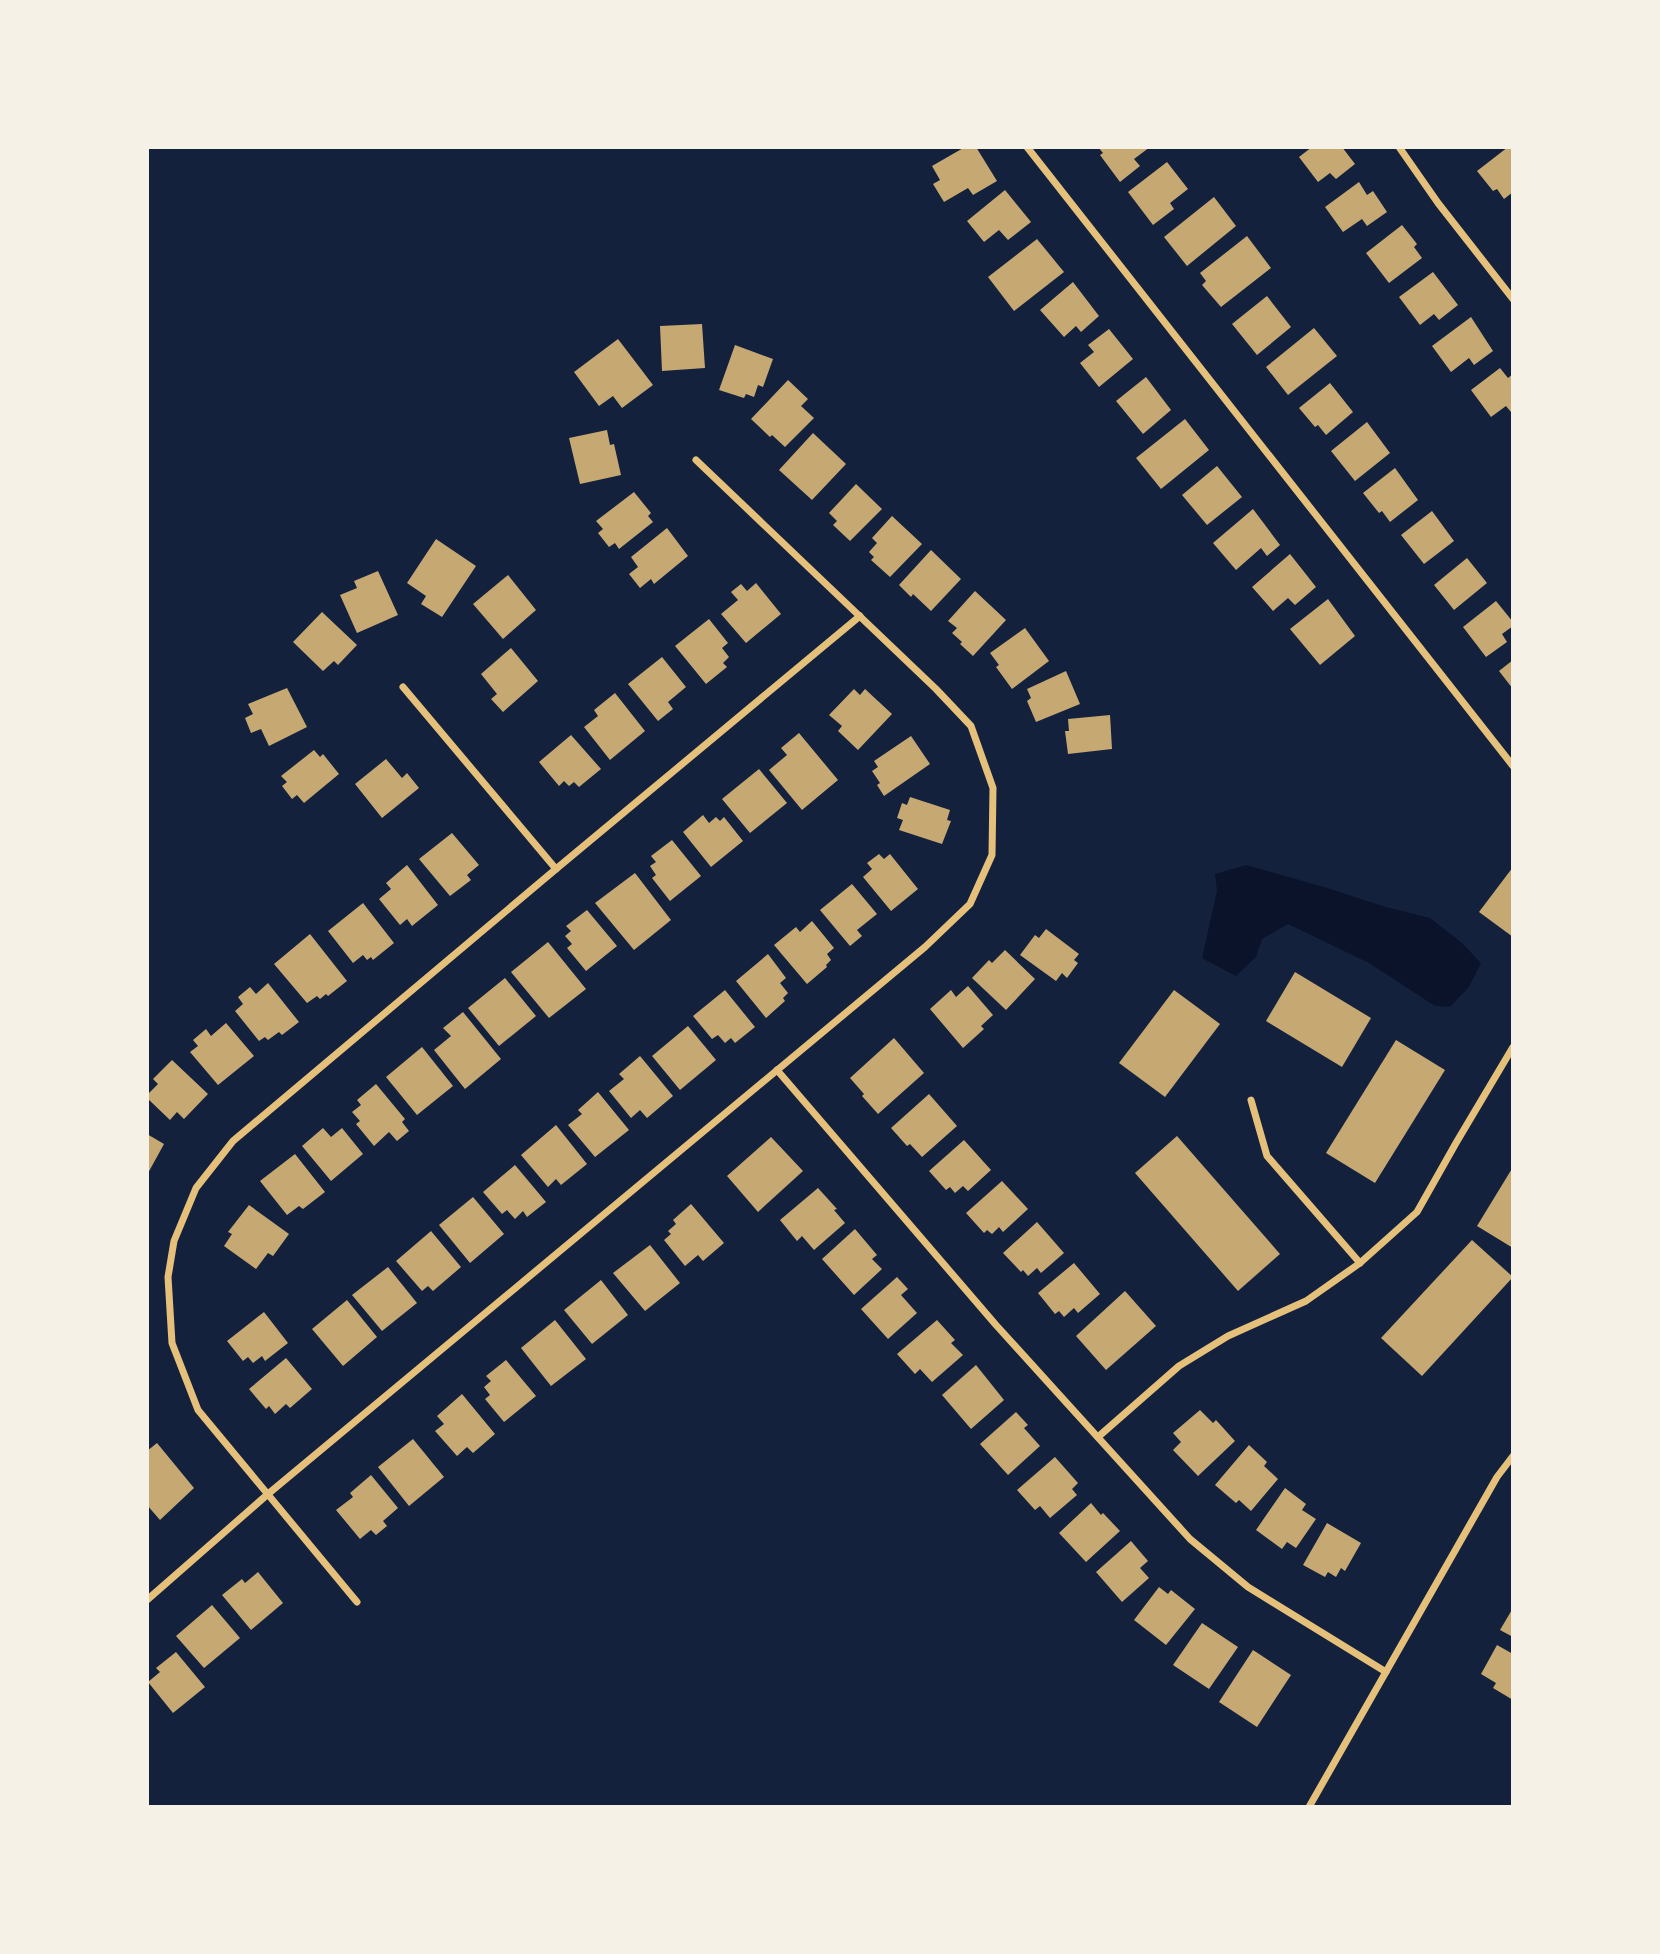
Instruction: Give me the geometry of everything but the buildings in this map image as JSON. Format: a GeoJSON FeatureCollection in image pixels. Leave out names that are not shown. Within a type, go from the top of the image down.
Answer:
{"type":"FeatureCollection","features":[{"type":"Feature","properties":{"kind":"street"},"geometry":{"type":"LineString","coordinates":[[1027,147],[1513,766]]}},
{"type":"Feature","properties":{"kind":"street"},"geometry":{"type":"LineString","coordinates":[[1399,147],[1437,203],[1513,299]]}},
{"type":"Feature","properties":{"kind":"street"},"geometry":{"type":"LineString","coordinates":[[147,1600],[268,1494],[925,947],[970,904],[992,855],[993,788],[971,726],[936,689],[696,460]]}},
{"type":"Feature","properties":{"kind":"street"},"geometry":{"type":"LineString","coordinates":[[356,1602],[198,1410],[172,1343],[168,1277],[174,1241],[196,1188],[233,1141],[860,617]]}},
{"type":"Feature","properties":{"kind":"street"},"geometry":{"type":"LineString","coordinates":[[402,687],[556,869]]}},
{"type":"Feature","properties":{"kind":"street"},"geometry":{"type":"LineString","coordinates":[[1098,1437],[1179,1366],[1228,1336],[1306,1301],[1360,1264],[1417,1212],[1513,1047]]}},
{"type":"Feature","properties":{"kind":"street"},"geometry":{"type":"LineString","coordinates":[[777,1070],[996,1325],[1190,1539],[1248,1587],[1386,1672]]}},
{"type":"Feature","properties":{"kind":"street"},"geometry":{"type":"LineString","coordinates":[[1251,1100],[1267,1156],[1360,1264]]}},
{"type":"Feature","properties":{"kind":"street"},"geometry":{"type":"LineString","coordinates":[[1309,1807],[1497,1476],[1513,1456]]}},
{"type":"Feature","properties":{"kind":"water"},"geometry":{"type":"Polygon","coordinates":[[[1246,865],[1430,918],[1462,943],[1481,963],[1469,987],[1450,1007],[1435,1006],[1369,963],[1288,924],[1262,939],[1256,957],[1236,976],[1202,958],[1217,891],[1215,874],[1246,865]]]}}]}
